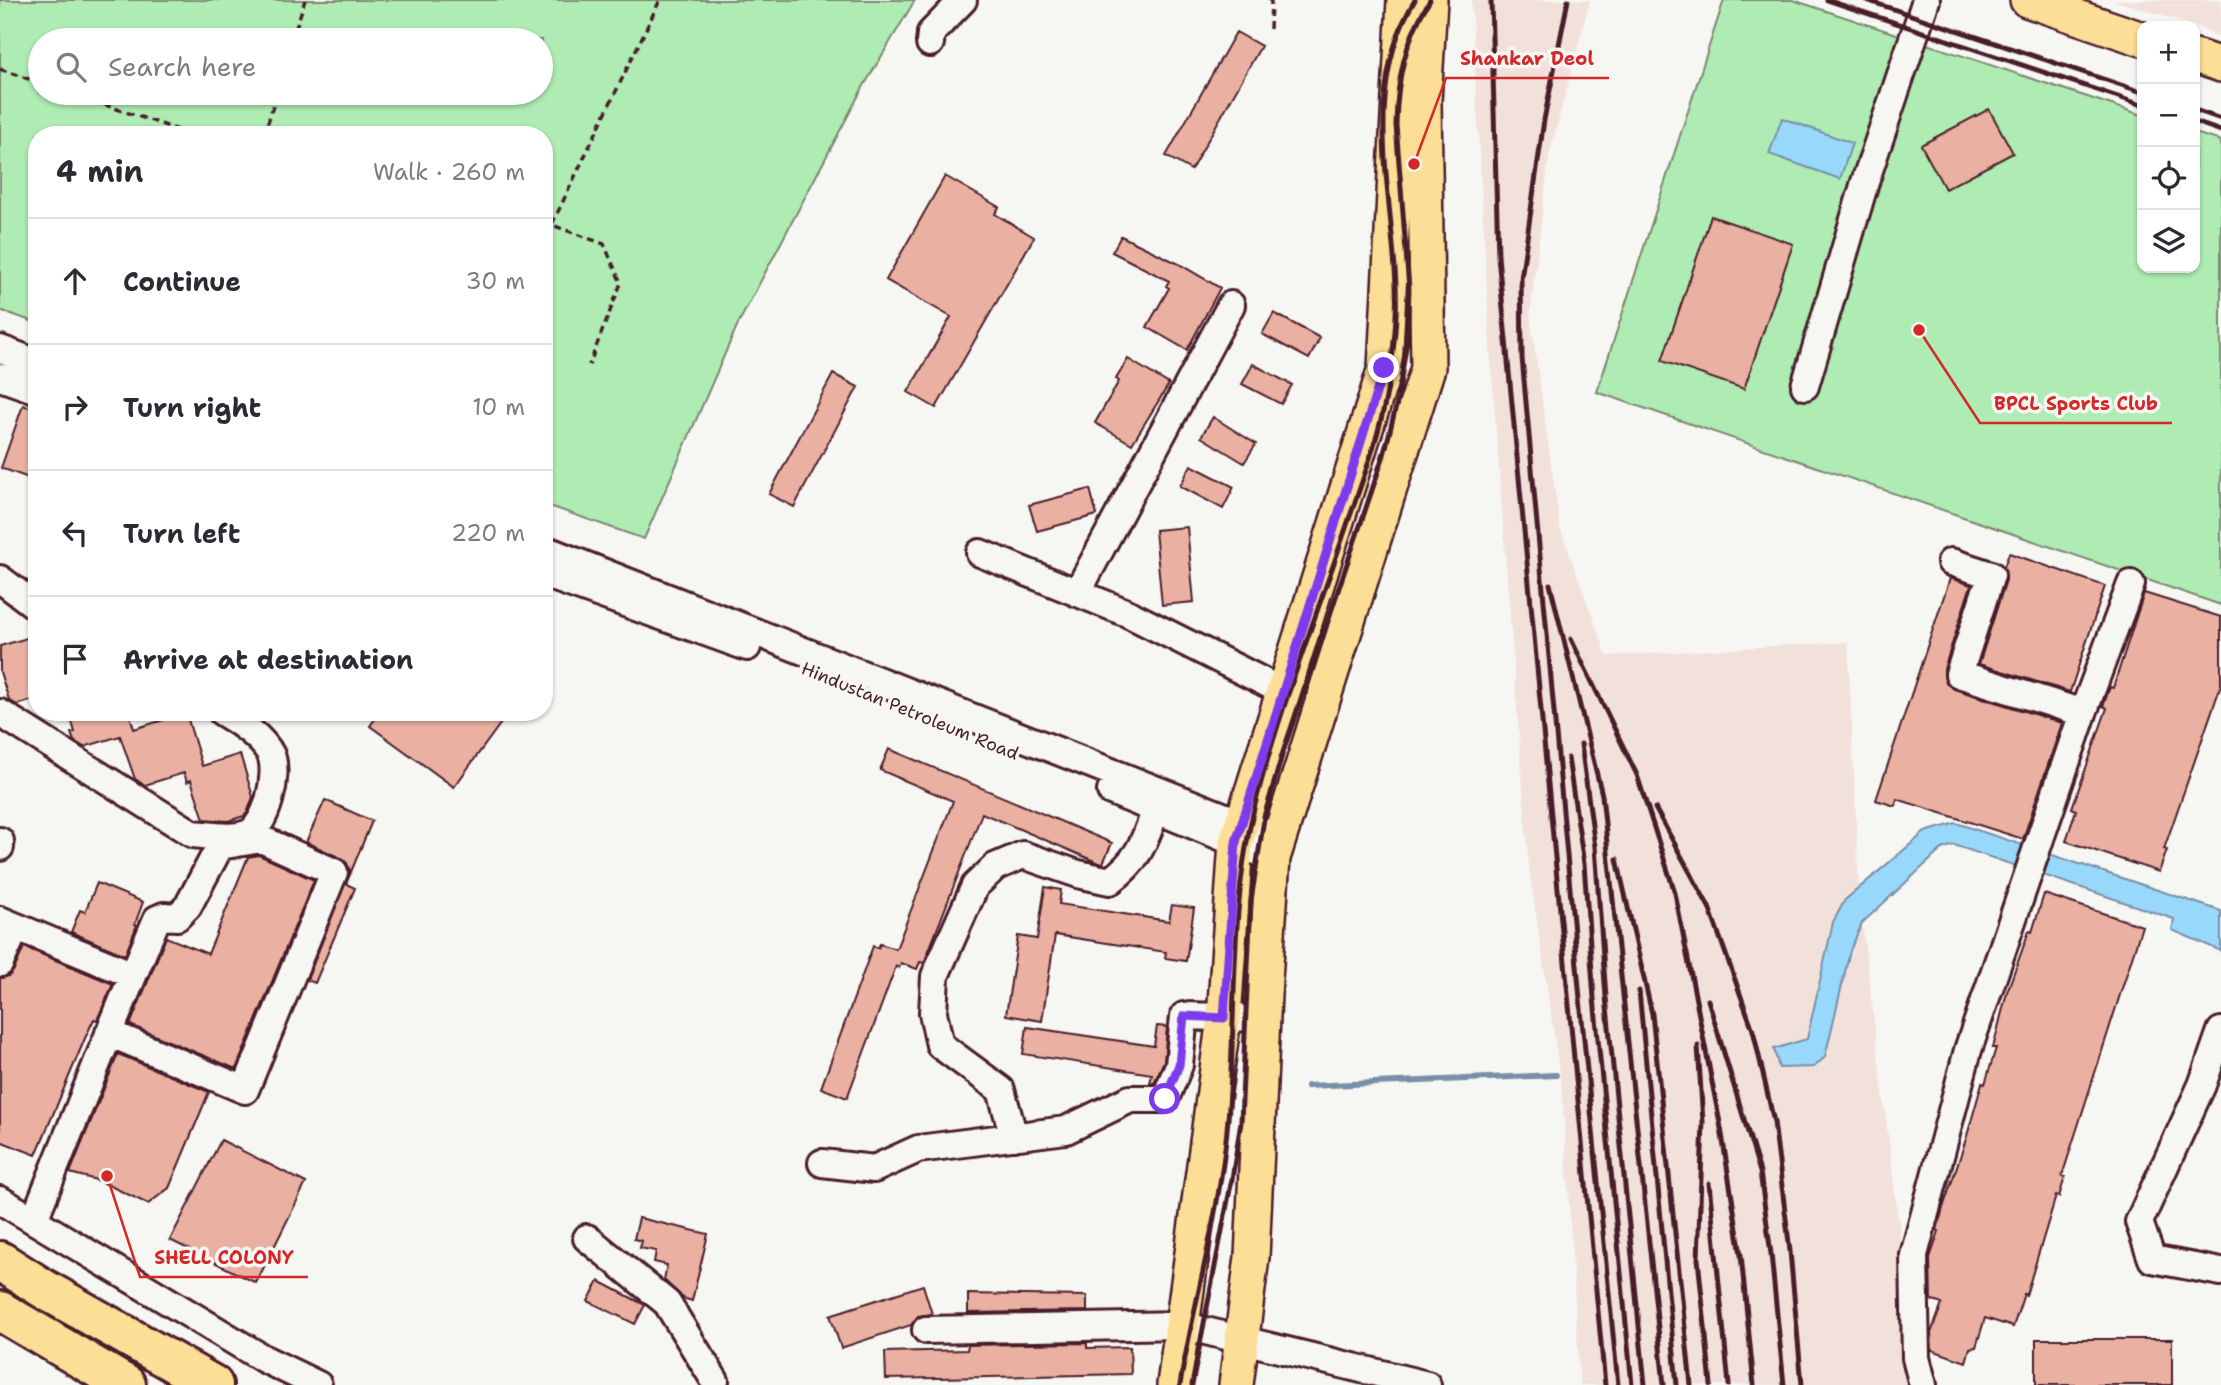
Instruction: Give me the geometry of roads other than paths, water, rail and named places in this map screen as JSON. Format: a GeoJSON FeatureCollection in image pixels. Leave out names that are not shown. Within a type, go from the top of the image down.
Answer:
{"type":"FeatureCollection","features":[{"type":"Feature","properties":{"kind":"highway"},"geometry":{"type":"LineString","coordinates":[[0,1261],[56,1296],[214,1385]]}},
{"type":"Feature","properties":{"kind":"highway"},"geometry":{"type":"LineString","coordinates":[[0,1311],[126,1385]]}},
{"type":"Feature","properties":{"kind":"main road"},"geometry":{"type":"LineString","coordinates":[[1174,1385],[1224,1018],[1239,833],[1384,368],[1404,0]]}},
{"type":"Feature","properties":{"kind":"main road"},"geometry":{"type":"LineString","coordinates":[[1236,1385],[1252,1257],[1262,1018],[1276,848],[1428,368],[1424,101],[1430,0]]}},
{"type":"Feature","properties":{"kind":"main road"},"geometry":{"type":"LineString","coordinates":[[2027,0],[2137,36]]}},
{"type":"Feature","properties":{"kind":"main road"},"geometry":{"type":"LineString","coordinates":[[2200,58],[2221,65]]}},
{"type":"Feature","properties":{"kind":"street"},"geometry":{"type":"LineString","coordinates":[[930,43],[931,33],[963,0]]}},
{"type":"Feature","properties":{"kind":"street"},"geometry":{"type":"LineString","coordinates":[[1805,386],[1866,182],[1926,0]]}},
{"type":"Feature","properties":{"kind":"street"},"geometry":{"type":"LineString","coordinates":[[1077,593],[1231,305]]}},
{"type":"Feature","properties":{"kind":"street"},"geometry":{"type":"LineString","coordinates":[[0,349],[28,360]]}},
{"type":"Feature","properties":{"kind":"street"},"geometry":{"type":"LineString","coordinates":[[0,377],[28,387]]}},
{"type":"Feature","properties":{"kind":"street"},"geometry":{"type":"LineString","coordinates":[[553,553],[1239,833]]}},
{"type":"Feature","properties":{"kind":"street"},"geometry":{"type":"LineString","coordinates":[[980,553],[1127,613],[1284,692]]}},
{"type":"Feature","properties":{"kind":"street"},"geometry":{"type":"LineString","coordinates":[[1951,562],[1991,575],[1959,674],[2083,713]]}},
{"type":"Feature","properties":{"kind":"street","name":"Hindustan Petroleum Road"},"geometry":{"type":"LineString","coordinates":[[553,577],[854,686],[1156,810],[1239,833],[1276,848]]}},
{"type":"Feature","properties":{"kind":"street"},"geometry":{"type":"LineString","coordinates":[[0,579],[28,600]]}},
{"type":"Feature","properties":{"kind":"street"},"geometry":{"type":"LineString","coordinates":[[1923,1385],[1916,1357],[1914,1255],[1968,1050],[2083,713],[2131,584]]}},
{"type":"Feature","properties":{"kind":"street"},"geometry":{"type":"LineString","coordinates":[[0,713],[192,834],[224,837],[246,834],[255,829],[270,801],[273,778],[271,755],[246,726],[237,721]]}},
{"type":"Feature","properties":{"kind":"street"},"geometry":{"type":"LineString","coordinates":[[1014,1137],[1001,1090],[940,1045],[933,1013],[936,976],[975,886],[995,867],[1023,855],[1078,874],[1110,881],[1126,870],[1141,851],[1156,810]]}},
{"type":"Feature","properties":{"kind":"street"},"geometry":{"type":"LineString","coordinates":[[34,1220],[109,1033],[157,919],[164,916],[177,917],[188,906],[220,846],[261,839],[334,872],[245,1090],[109,1033]]}},
{"type":"Feature","properties":{"kind":"street"},"geometry":{"type":"LineString","coordinates":[[0,841],[0,847]]}},
{"type":"Feature","properties":{"kind":"street"},"geometry":{"type":"LineString","coordinates":[[0,963],[8,923],[133,975]]}},
{"type":"Feature","properties":{"kind":"street"},"geometry":{"type":"LineString","coordinates":[[822,1163],[874,1169],[918,1149],[1066,1130],[1130,1099],[1165,1099],[1179,1065],[1184,1016],[1262,1018]]}},
{"type":"Feature","properties":{"kind":"street"},"geometry":{"type":"LineString","coordinates":[[2221,1031],[2212,1087],[2139,1222],[2152,1259],[2221,1272]]}},
{"type":"Feature","properties":{"kind":"street"},"geometry":{"type":"LineString","coordinates":[[0,1200],[264,1359],[318,1385]]}},
{"type":"Feature","properties":{"kind":"street"},"geometry":{"type":"LineString","coordinates":[[587,1238],[667,1303],[715,1384]]}},
{"type":"Feature","properties":{"kind":"street"},"geometry":{"type":"LineString","coordinates":[[926,1330],[1181,1325],[1427,1385]]}},
{"type":"Feature","properties":{"kind":"water"},"geometry":{"type":"Polygon","coordinates":[[[1782,118],[1852,143],[1840,179],[1769,154],[1782,118]]]}},
{"type":"Feature","properties":{"kind":"water"},"geometry":{"type":"Polygon","coordinates":[[[1956,823],[2221,911],[2221,951],[2172,930],[2174,919],[1954,845],[1942,849],[1862,923],[1850,951],[1825,1057],[1814,1067],[1779,1068],[1774,1049],[1807,1039],[1833,922],[1845,900],[1925,832],[1956,823]]]}},
{"type":"Feature","properties":{"kind":"waterway"},"geometry":{"type":"LineString","coordinates":[[1307,1086],[1556,1075]]}},
{"type":"Feature","properties":{"kind":"railway"},"geometry":{"type":"LineString","coordinates":[[1180,1385],[1225,1152],[1231,1081],[1237,927],[1245,850],[1285,703],[1370,458],[1387,392],[1396,299],[1386,177],[1385,103],[1389,67],[1399,33],[1415,0]]}},
{"type":"Feature","properties":{"kind":"railway"},"geometry":{"type":"LineString","coordinates":[[1192,1385],[1241,1122],[1251,900],[1264,819],[1282,755],[1384,455],[1398,398],[1407,340],[1409,289],[1396,125],[1397,108],[1404,60],[1414,30],[1430,0]]}},
{"type":"Feature","properties":{"kind":"railway"},"geometry":{"type":"LineString","coordinates":[[1491,0],[1498,256],[1605,1385]]}},
{"type":"Feature","properties":{"kind":"railway"},"geometry":{"type":"LineString","coordinates":[[1568,0],[1544,120],[1521,279],[1522,358],[1618,1385]]}},
{"type":"Feature","properties":{"kind":"railway"},"geometry":{"type":"LineString","coordinates":[[1827,0],[2137,103]]}},
{"type":"Feature","properties":{"kind":"railway"},"geometry":{"type":"LineString","coordinates":[[1866,0],[2137,90]]}},
{"type":"Feature","properties":{"kind":"railway"},"geometry":{"type":"LineString","coordinates":[[2200,112],[2221,119]]}},
{"type":"Feature","properties":{"kind":"railway"},"geometry":{"type":"LineString","coordinates":[[2200,124],[2221,131]]}},
{"type":"Feature","properties":{"kind":"railway"},"geometry":{"type":"LineString","coordinates":[[1550,584],[1602,795],[1664,1385]]}},
{"type":"Feature","properties":{"kind":"railway"},"geometry":{"type":"LineString","coordinates":[[1571,639],[1637,775],[1675,893],[1721,1128],[1741,1255],[1754,1385]]}},
{"type":"Feature","properties":{"kind":"railway"},"geometry":{"type":"LineString","coordinates":[[1581,744],[1595,847],[1606,997],[1645,1385]]}},
{"type":"Feature","properties":{"kind":"railway"},"geometry":{"type":"LineString","coordinates":[[1568,758],[1584,864],[1594,998],[1632,1385]]}},
{"type":"Feature","properties":{"kind":"railway"},"geometry":{"type":"LineString","coordinates":[[1655,808],[1709,907],[1753,1030],[1774,1122],[1790,1251],[1802,1385]]}},
{"type":"Feature","properties":{"kind":"railway"},"geometry":{"type":"LineString","coordinates":[[1617,859],[1652,1014],[1691,1385]]}},
{"type":"Feature","properties":{"kind":"railway"},"geometry":{"type":"LineString","coordinates":[[1639,991],[1677,1385]]}},
{"type":"Feature","properties":{"kind":"railway"},"geometry":{"type":"LineString","coordinates":[[1708,1000],[1760,1172],[1784,1385]]}},
{"type":"Feature","properties":{"kind":"railway"},"geometry":{"type":"LineString","coordinates":[[1698,1046],[1703,1122],[1698,1259],[1711,1385]]}},
{"type":"Feature","properties":{"kind":"railway"},"geometry":{"type":"LineString","coordinates":[[1709,1183],[1729,1385]]}},
{"type":"Feature","properties":{"kind":"place","name":"Shankar Deol"},"geometry":{"type":"Point","coordinates":[1414,164]}},
{"type":"Feature","properties":{"kind":"place","name":"BPCL Sports Club"},"geometry":{"type":"Point","coordinates":[1919,330]}},
{"type":"Feature","properties":{"kind":"place","name":"SHELL COLONY"},"geometry":{"type":"Point","coordinates":[107,1176]}}]}
